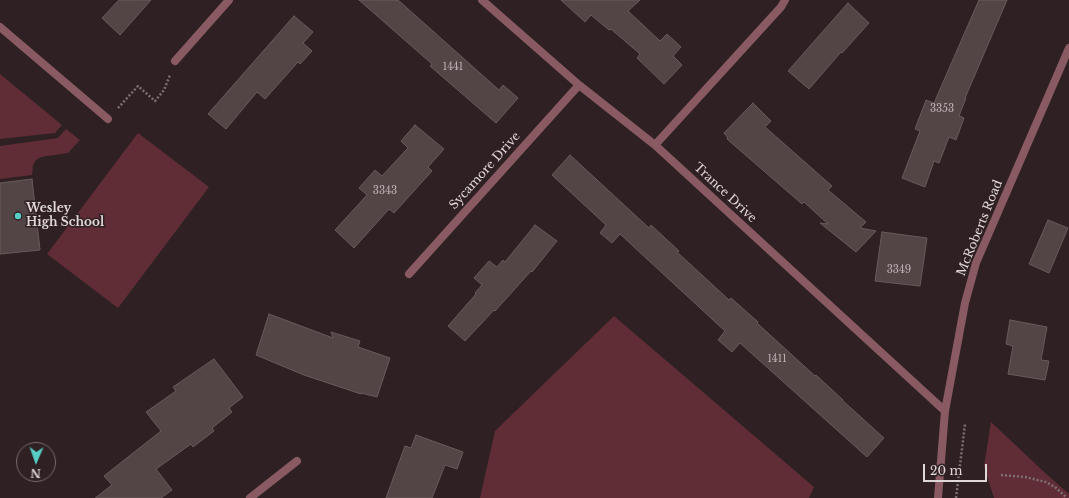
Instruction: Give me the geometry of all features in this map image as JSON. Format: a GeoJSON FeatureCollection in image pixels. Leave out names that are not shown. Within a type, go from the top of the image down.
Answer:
{"type":"FeatureCollection","features":[{"type":"Feature","properties":{"kind":"street"},"geometry":{"type":"LineString","coordinates":[[175,61],[229,0]]}},
{"type":"Feature","properties":{"kind":"street","name":"Trance Drive"},"geometry":{"type":"LineString","coordinates":[[482,0],[579,85],[655,146],[945,411]]}},
{"type":"Feature","properties":{"kind":"street"},"geometry":{"type":"LineString","coordinates":[[655,146],[781,7],[785,0]]}},
{"type":"Feature","properties":{"kind":"street"},"geometry":{"type":"LineString","coordinates":[[0,27],[108,119]]}},
{"type":"Feature","properties":{"kind":"street","name":"McRoberts Road"},"geometry":{"type":"LineString","coordinates":[[938,498],[945,411],[965,303],[976,263],[1069,48]]}},
{"type":"Feature","properties":{"kind":"street","name":"Sycamore Drive"},"geometry":{"type":"LineString","coordinates":[[409,274],[579,85]]}},
{"type":"Feature","properties":{"kind":"street"},"geometry":{"type":"LineString","coordinates":[[250,498],[297,461]]}},
{"type":"Feature","properties":{"kind":"path"},"geometry":{"type":"LineString","coordinates":[[108,119],[138,86],[155,101],[164,90]]}},
{"type":"Feature","properties":{"kind":"path"},"geometry":{"type":"LineString","coordinates":[[956,498],[965,424]]}},
{"type":"Feature","properties":{"kind":"path"},"geometry":{"type":"LineString","coordinates":[[1001,475],[1046,482],[1055,487],[1067,498]]}},
{"type":"Feature","properties":{"kind":"shaded area"},"geometry":{"type":"Polygon","coordinates":[[[0,74],[62,125],[55,133],[0,139],[0,74]]]}},
{"type":"Feature","properties":{"kind":"shaded area"},"geometry":{"type":"Polygon","coordinates":[[[66,129],[80,140],[68,153],[41,157],[36,160],[33,165],[32,175],[0,179],[0,146],[58,138],[66,129]]]}},
{"type":"Feature","properties":{"kind":"shaded area"},"geometry":{"type":"Polygon","coordinates":[[[138,133],[209,187],[118,308],[47,254],[138,133]]]}},
{"type":"Feature","properties":{"kind":"shaded area"},"geometry":{"type":"Polygon","coordinates":[[[614,316],[814,487],[809,498],[480,498],[495,431],[614,316]]]}},
{"type":"Feature","properties":{"kind":"shaded area"},"geometry":{"type":"Polygon","coordinates":[[[991,422],[1069,494],[1069,498],[994,498],[984,466],[991,422]]]}},
{"type":"Feature","properties":{"kind":"building"},"geometry":{"type":"Polygon","coordinates":[[[119,0],[151,0],[120,35],[102,18],[119,0]]]}},
{"type":"Feature","properties":{"kind":"building"},"geometry":{"type":"Polygon","coordinates":[[[359,0],[398,0],[499,90],[503,85],[518,98],[496,123],[430,66],[432,64],[359,0]]]}},
{"type":"Feature","properties":{"kind":"building"},"geometry":{"type":"Polygon","coordinates":[[[561,0],[640,0],[628,11],[660,41],[667,34],[681,47],[673,56],[682,65],[664,84],[637,58],[640,54],[611,29],[609,30],[591,15],[585,22],[561,0]]]}},
{"type":"Feature","properties":{"kind":"building"},"geometry":{"type":"Polygon","coordinates":[[[979,0],[1007,0],[965,98],[959,116],[964,118],[956,140],[949,137],[939,163],[934,161],[925,187],[902,178],[920,131],[915,129],[926,100],[934,103],[979,0]]]}},
{"type":"Feature","properties":{"kind":"building"},"geometry":{"type":"Polygon","coordinates":[[[848,3],[869,23],[842,53],[841,52],[809,89],[788,71],[848,3]]]}},
{"type":"Feature","properties":{"kind":"building"},"geometry":{"type":"Polygon","coordinates":[[[294,16],[313,32],[303,43],[312,51],[300,64],[298,62],[265,99],[257,92],[226,129],[208,114],[294,16]]]}},
{"type":"Feature","properties":{"kind":"building"},"geometry":{"type":"Polygon","coordinates":[[[753,103],[771,121],[765,127],[832,186],[828,190],[866,222],[860,228],[876,231],[856,252],[820,223],[828,224],[804,202],[802,204],[727,139],[728,138],[724,133],[753,103]]]}},
{"type":"Feature","properties":{"kind":"building"},"geometry":{"type":"Polygon","coordinates":[[[415,125],[444,149],[428,167],[432,171],[394,213],[389,209],[354,248],[335,230],[367,195],[359,188],[375,170],[382,176],[408,148],[401,141],[415,125]]]}},
{"type":"Feature","properties":{"kind":"building"},"geometry":{"type":"Polygon","coordinates":[[[570,155],[649,228],[651,225],[679,251],[677,252],[729,300],[731,298],[758,322],[757,323],[884,438],[867,457],[740,343],[732,352],[718,340],[725,331],[620,234],[612,243],[600,233],[606,225],[552,175],[570,155]]]}},
{"type":"Feature","properties":{"kind":"building","name":"Wesley High School"},"geometry":{"type":"Polygon","coordinates":[[[32,179],[40,250],[0,254],[0,183],[32,179]]]}},
{"type":"Feature","properties":{"kind":"building"},"geometry":{"type":"Polygon","coordinates":[[[1048,220],[1068,228],[1049,273],[1029,264],[1048,220]]]}},
{"type":"Feature","properties":{"kind":"building"},"geometry":{"type":"Polygon","coordinates":[[[535,225],[557,241],[532,272],[531,271],[495,311],[494,310],[465,341],[448,326],[482,285],[474,278],[489,261],[497,267],[503,260],[505,262],[535,225]]]}},
{"type":"Feature","properties":{"kind":"building"},"geometry":{"type":"Polygon","coordinates":[[[882,232],[927,238],[920,286],[875,281],[882,232]]]}},
{"type":"Feature","properties":{"kind":"building"},"geometry":{"type":"Polygon","coordinates":[[[269,314],[333,338],[331,332],[360,341],[358,347],[390,358],[377,397],[361,394],[304,375],[256,355],[269,314]]]}},
{"type":"Feature","properties":{"kind":"building"},"geometry":{"type":"Polygon","coordinates":[[[1010,320],[1047,327],[1041,360],[1049,361],[1045,380],[1008,374],[1013,346],[1006,344],[1010,320]]]}},
{"type":"Feature","properties":{"kind":"building"},"geometry":{"type":"Polygon","coordinates":[[[214,359],[243,397],[229,408],[232,412],[212,428],[214,431],[193,447],[191,444],[156,469],[172,490],[161,498],[95,498],[112,485],[104,476],[161,431],[146,412],[176,391],[173,387],[214,359]]]}},
{"type":"Feature","properties":{"kind":"building"},"geometry":{"type":"Polygon","coordinates":[[[416,435],[463,452],[457,469],[445,465],[432,498],[386,498],[405,446],[411,448],[416,435]]]}},
{"type":"Feature","properties":{"kind":"place","name":"Wesley High School"},"geometry":{"type":"Point","coordinates":[18,216]}}]}
